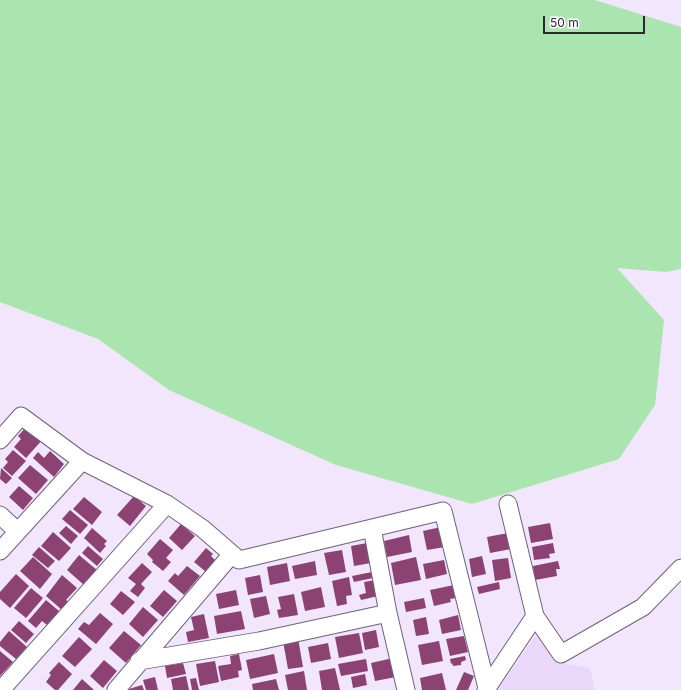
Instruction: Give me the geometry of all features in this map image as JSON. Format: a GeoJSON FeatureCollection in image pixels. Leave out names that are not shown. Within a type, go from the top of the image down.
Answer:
{"type":"FeatureCollection","features":[{"type":"Feature","properties":{"kind":"street"},"geometry":{"type":"LineString","coordinates":[[0,440],[21,416],[82,460],[167,504],[202,528],[239,560],[443,511],[487,689]]}},
{"type":"Feature","properties":{"kind":"street"},"geometry":{"type":"LineString","coordinates":[[0,551],[82,460]]}},
{"type":"Feature","properties":{"kind":"street"},"geometry":{"type":"LineString","coordinates":[[1,690],[167,504]]}},
{"type":"Feature","properties":{"kind":"street"},"geometry":{"type":"LineString","coordinates":[[508,504],[535,616],[561,654],[642,606],[681,568]]}},
{"type":"Feature","properties":{"kind":"street"},"geometry":{"type":"LineString","coordinates":[[0,515],[17,531]]}},
{"type":"Feature","properties":{"kind":"street"},"geometry":{"type":"LineString","coordinates":[[372,528],[388,613],[406,690]]}},
{"type":"Feature","properties":{"kind":"street"},"geometry":{"type":"LineString","coordinates":[[116,690],[232,554]]}},
{"type":"Feature","properties":{"kind":"street"},"geometry":{"type":"LineString","coordinates":[[140,661],[259,641],[388,613]]}},
{"type":"Feature","properties":{"kind":"street"},"geometry":{"type":"LineString","coordinates":[[487,689],[535,616]]}},
{"type":"Feature","properties":{"kind":"shaded area"},"geometry":{"type":"Polygon","coordinates":[[[536,635],[562,663],[590,668],[595,690],[498,690],[536,635]]]}},
{"type":"Feature","properties":{"kind":"green space"},"geometry":{"type":"Polygon","coordinates":[[[0,0],[595,0],[681,27],[681,269],[666,272],[617,268],[664,320],[655,405],[619,459],[472,504],[336,465],[169,390],[98,339],[0,302],[0,0]]]}},
{"type":"Feature","properties":{"kind":"building"},"geometry":{"type":"Polygon","coordinates":[[[28,425],[43,439],[26,458],[14,447],[21,439],[18,436],[28,425]]]}},
{"type":"Feature","properties":{"kind":"building"},"geometry":{"type":"Polygon","coordinates":[[[13,450],[26,461],[12,476],[3,468],[8,462],[5,459],[13,450]]]}},
{"type":"Feature","properties":{"kind":"building"},"geometry":{"type":"Polygon","coordinates":[[[50,451],[64,464],[54,477],[33,458],[38,452],[44,458],[50,451]]]}},
{"type":"Feature","properties":{"kind":"building"},"geometry":{"type":"Polygon","coordinates":[[[30,465],[48,480],[36,494],[18,478],[30,465]]]}},
{"type":"Feature","properties":{"kind":"building"},"geometry":{"type":"Polygon","coordinates":[[[1,468],[12,478],[6,484],[0,479],[1,468]]]}},
{"type":"Feature","properties":{"kind":"building"},"geometry":{"type":"Polygon","coordinates":[[[19,486],[33,498],[23,510],[9,497],[19,486]]]}},
{"type":"Feature","properties":{"kind":"building"},"geometry":{"type":"Polygon","coordinates":[[[134,496],[146,506],[130,526],[117,515],[134,496]]]}},
{"type":"Feature","properties":{"kind":"building"},"geometry":{"type":"Polygon","coordinates":[[[84,497],[102,512],[92,525],[73,509],[84,497]]]}},
{"type":"Feature","properties":{"kind":"building"},"geometry":{"type":"Polygon","coordinates":[[[70,510],[88,525],[80,534],[62,519],[70,510]]]}},
{"type":"Feature","properties":{"kind":"building"},"geometry":{"type":"Polygon","coordinates":[[[550,523],[553,539],[531,543],[528,527],[550,523]]]}},
{"type":"Feature","properties":{"kind":"building"},"geometry":{"type":"Polygon","coordinates":[[[181,524],[195,536],[182,550],[169,538],[181,524]]]}},
{"type":"Feature","properties":{"kind":"building"},"geometry":{"type":"Polygon","coordinates":[[[66,526],[78,536],[71,544],[59,533],[66,526]]]}},
{"type":"Feature","properties":{"kind":"building"},"geometry":{"type":"Polygon","coordinates":[[[441,527],[445,547],[427,550],[423,531],[441,527]]]}},
{"type":"Feature","properties":{"kind":"building"},"geometry":{"type":"Polygon","coordinates":[[[92,528],[107,541],[104,544],[106,546],[100,553],[84,538],[92,528]]]}},
{"type":"Feature","properties":{"kind":"building"},"geometry":{"type":"Polygon","coordinates":[[[53,532],[71,548],[59,561],[41,546],[53,532]]]}},
{"type":"Feature","properties":{"kind":"building"},"geometry":{"type":"Polygon","coordinates":[[[508,533],[511,549],[490,553],[487,537],[508,533]]]}},
{"type":"Feature","properties":{"kind":"building"},"geometry":{"type":"Polygon","coordinates":[[[409,535],[412,552],[387,557],[384,541],[409,535]]]}},
{"type":"Feature","properties":{"kind":"building"},"geometry":{"type":"Polygon","coordinates":[[[160,539],[173,550],[166,558],[171,562],[163,571],[152,562],[153,560],[147,554],[160,539]]]}},
{"type":"Feature","properties":{"kind":"building"},"geometry":{"type":"Polygon","coordinates":[[[367,543],[371,563],[354,566],[351,546],[367,543]]]}},
{"type":"Feature","properties":{"kind":"building"},"geometry":{"type":"Polygon","coordinates":[[[553,543],[555,553],[549,554],[550,558],[534,560],[532,547],[553,543]]]}},
{"type":"Feature","properties":{"kind":"building"},"geometry":{"type":"Polygon","coordinates":[[[88,546],[103,559],[97,566],[82,553],[88,546]]]}},
{"type":"Feature","properties":{"kind":"building"},"geometry":{"type":"Polygon","coordinates":[[[39,547],[55,561],[48,568],[32,555],[39,547]]]}},
{"type":"Feature","properties":{"kind":"building"},"geometry":{"type":"Polygon","coordinates":[[[206,548],[213,554],[211,556],[216,561],[206,572],[194,562],[206,548]]]}},
{"type":"Feature","properties":{"kind":"building"},"geometry":{"type":"Polygon","coordinates":[[[342,550],[346,572],[329,575],[324,553],[342,550]]]}},
{"type":"Feature","properties":{"kind":"building"},"geometry":{"type":"Polygon","coordinates":[[[79,555],[97,570],[84,585],[67,570],[79,555]]]}},
{"type":"Feature","properties":{"kind":"building"},"geometry":{"type":"Polygon","coordinates":[[[482,556],[486,574],[472,577],[469,559],[482,556]]]}},
{"type":"Feature","properties":{"kind":"building"},"geometry":{"type":"Polygon","coordinates":[[[33,557],[52,574],[40,589],[20,571],[33,557]]]}},
{"type":"Feature","properties":{"kind":"building"},"geometry":{"type":"Polygon","coordinates":[[[416,557],[421,580],[395,585],[391,563],[416,557]]]}},
{"type":"Feature","properties":{"kind":"building"},"geometry":{"type":"Polygon","coordinates":[[[508,558],[511,578],[495,581],[492,560],[508,558]]]}},
{"type":"Feature","properties":{"kind":"building"},"geometry":{"type":"Polygon","coordinates":[[[444,560],[447,574],[426,579],[423,564],[444,560]]]}},
{"type":"Feature","properties":{"kind":"building"},"geometry":{"type":"Polygon","coordinates":[[[315,561],[317,575],[295,579],[292,566],[315,561]]]}},
{"type":"Feature","properties":{"kind":"building"},"geometry":{"type":"Polygon","coordinates":[[[558,561],[560,569],[556,569],[557,576],[535,580],[533,566],[558,561]]]}},
{"type":"Feature","properties":{"kind":"building"},"geometry":{"type":"Polygon","coordinates":[[[142,563],[152,572],[141,584],[145,588],[138,597],[130,591],[136,584],[128,578],[142,563]]]}},
{"type":"Feature","properties":{"kind":"building"},"geometry":{"type":"Polygon","coordinates":[[[287,563],[290,581],[270,585],[267,567],[287,563]]]}},
{"type":"Feature","properties":{"kind":"building"},"geometry":{"type":"Polygon","coordinates":[[[187,566],[200,576],[184,595],[168,581],[175,573],[178,576],[187,566]]]}},
{"type":"Feature","properties":{"kind":"building"},"geometry":{"type":"Polygon","coordinates":[[[372,572],[373,578],[354,582],[352,576],[372,572]]]}},
{"type":"Feature","properties":{"kind":"building"},"geometry":{"type":"Polygon","coordinates":[[[16,574],[29,586],[10,608],[0,599],[0,592],[16,574]]]}},
{"type":"Feature","properties":{"kind":"building"},"geometry":{"type":"Polygon","coordinates":[[[62,575],[77,588],[66,600],[69,602],[62,610],[46,596],[62,575]]]}},
{"type":"Feature","properties":{"kind":"building"},"geometry":{"type":"Polygon","coordinates":[[[260,575],[263,592],[248,595],[245,578],[260,575]]]}},
{"type":"Feature","properties":{"kind":"building"},"geometry":{"type":"Polygon","coordinates":[[[349,577],[352,595],[346,596],[347,604],[337,606],[332,581],[349,577]]]}},
{"type":"Feature","properties":{"kind":"building"},"geometry":{"type":"Polygon","coordinates":[[[375,580],[378,596],[361,600],[359,595],[366,593],[364,582],[375,580]]]}},
{"type":"Feature","properties":{"kind":"building"},"geometry":{"type":"Polygon","coordinates":[[[499,582],[500,589],[479,594],[477,587],[499,582]]]}},
{"type":"Feature","properties":{"kind":"building"},"geometry":{"type":"Polygon","coordinates":[[[454,585],[456,598],[450,599],[451,602],[434,606],[430,590],[454,585]]]}},
{"type":"Feature","properties":{"kind":"building"},"geometry":{"type":"Polygon","coordinates":[[[321,587],[325,607],[305,611],[301,592],[321,587]]]}},
{"type":"Feature","properties":{"kind":"building"},"geometry":{"type":"Polygon","coordinates":[[[31,588],[43,598],[26,618],[14,608],[31,588]]]}},
{"type":"Feature","properties":{"kind":"building"},"geometry":{"type":"Polygon","coordinates":[[[164,590],[177,601],[163,617],[150,606],[164,590]]]}},
{"type":"Feature","properties":{"kind":"building"},"geometry":{"type":"Polygon","coordinates":[[[236,590],[239,605],[219,609],[216,594],[236,590]]]}},
{"type":"Feature","properties":{"kind":"building"},"geometry":{"type":"Polygon","coordinates":[[[121,591],[135,602],[123,615],[110,604],[121,591]]]}},
{"type":"Feature","properties":{"kind":"building"},"geometry":{"type":"Polygon","coordinates":[[[294,594],[298,615],[279,618],[277,610],[281,609],[278,597],[294,594]]]}},
{"type":"Feature","properties":{"kind":"building"},"geometry":{"type":"Polygon","coordinates":[[[266,596],[270,614],[254,618],[250,599],[266,596]]]}},
{"type":"Feature","properties":{"kind":"building"},"geometry":{"type":"Polygon","coordinates":[[[424,598],[426,608],[406,612],[404,602],[424,598]]]}},
{"type":"Feature","properties":{"kind":"building"},"geometry":{"type":"Polygon","coordinates":[[[46,600],[59,611],[47,625],[42,621],[36,628],[28,621],[46,600]]]}},
{"type":"Feature","properties":{"kind":"building"},"geometry":{"type":"Polygon","coordinates":[[[143,607],[158,620],[143,637],[129,624],[143,607]]]}},
{"type":"Feature","properties":{"kind":"building"},"geometry":{"type":"Polygon","coordinates":[[[241,611],[245,629],[217,634],[214,616],[241,611]]]}},
{"type":"Feature","properties":{"kind":"building"},"geometry":{"type":"Polygon","coordinates":[[[100,613],[113,624],[96,644],[78,629],[84,622],[89,625],[100,613]]]}},
{"type":"Feature","properties":{"kind":"building"},"geometry":{"type":"Polygon","coordinates":[[[204,614],[209,638],[188,642],[186,632],[194,630],[191,617],[204,614]]]}},
{"type":"Feature","properties":{"kind":"building"},"geometry":{"type":"Polygon","coordinates":[[[458,615],[461,630],[442,634],[439,620],[458,615]]]}},
{"type":"Feature","properties":{"kind":"building"},"geometry":{"type":"Polygon","coordinates":[[[426,617],[429,634],[416,636],[413,620],[426,617]]]}},
{"type":"Feature","properties":{"kind":"building"},"geometry":{"type":"Polygon","coordinates":[[[19,621],[34,634],[26,643],[11,630],[19,621]]]}},
{"type":"Feature","properties":{"kind":"building"},"geometry":{"type":"Polygon","coordinates":[[[376,630],[379,647],[365,650],[362,633],[376,630]]]}},
{"type":"Feature","properties":{"kind":"building"},"geometry":{"type":"Polygon","coordinates":[[[9,631],[27,647],[16,659],[0,646],[0,642],[9,631]]]}},
{"type":"Feature","properties":{"kind":"building"},"geometry":{"type":"Polygon","coordinates":[[[124,631],[141,645],[126,663],[109,648],[124,631]]]}},
{"type":"Feature","properties":{"kind":"building"},"geometry":{"type":"Polygon","coordinates":[[[359,633],[363,653],[339,658],[335,637],[359,633]]]}},
{"type":"Feature","properties":{"kind":"building"},"geometry":{"type":"Polygon","coordinates":[[[464,636],[468,652],[450,656],[446,639],[464,636]]]}},
{"type":"Feature","properties":{"kind":"building"},"geometry":{"type":"Polygon","coordinates":[[[79,637],[92,649],[75,667],[62,656],[79,637]]]}},
{"type":"Feature","properties":{"kind":"building"},"geometry":{"type":"Polygon","coordinates":[[[298,638],[303,667],[288,669],[283,641],[298,638]]]}},
{"type":"Feature","properties":{"kind":"building"},"geometry":{"type":"Polygon","coordinates":[[[439,641],[443,661],[422,665],[418,645],[439,641]]]}},
{"type":"Feature","properties":{"kind":"building"},"geometry":{"type":"Polygon","coordinates":[[[328,643],[331,659],[311,663],[308,647],[328,643]]]}},
{"type":"Feature","properties":{"kind":"building"},"geometry":{"type":"Polygon","coordinates":[[[0,651],[13,662],[0,676],[0,651]]]}},
{"type":"Feature","properties":{"kind":"building"},"geometry":{"type":"Polygon","coordinates":[[[239,654],[242,670],[238,671],[239,677],[221,681],[218,666],[231,664],[230,656],[239,654]]]}},
{"type":"Feature","properties":{"kind":"building"},"geometry":{"type":"Polygon","coordinates":[[[274,654],[278,673],[250,679],[246,660],[274,654]]]}},
{"type":"Feature","properties":{"kind":"building"},"geometry":{"type":"Polygon","coordinates":[[[465,656],[466,660],[461,662],[461,665],[453,666],[452,663],[451,664],[450,659],[465,656]]]}},
{"type":"Feature","properties":{"kind":"building"},"geometry":{"type":"Polygon","coordinates":[[[393,658],[396,677],[375,681],[371,663],[393,658]]]}},
{"type":"Feature","properties":{"kind":"building"},"geometry":{"type":"Polygon","coordinates":[[[366,659],[368,671],[341,676],[338,664],[366,659]]]}},
{"type":"Feature","properties":{"kind":"building"},"geometry":{"type":"Polygon","coordinates":[[[104,660],[117,671],[103,688],[90,676],[104,660]]]}},
{"type":"Feature","properties":{"kind":"building"},"geometry":{"type":"Polygon","coordinates":[[[215,661],[219,682],[200,686],[196,664],[215,661]]]}},
{"type":"Feature","properties":{"kind":"building"},"geometry":{"type":"Polygon","coordinates":[[[59,662],[72,674],[58,690],[55,690],[46,682],[51,675],[49,673],[59,662]]]}},
{"type":"Feature","properties":{"kind":"building"},"geometry":{"type":"Polygon","coordinates":[[[183,663],[186,674],[167,678],[165,666],[183,663]]]}},
{"type":"Feature","properties":{"kind":"building"},"geometry":{"type":"Polygon","coordinates":[[[335,668],[340,690],[322,690],[319,671],[335,668]]]}},
{"type":"Feature","properties":{"kind":"building"},"geometry":{"type":"Polygon","coordinates":[[[304,671],[307,690],[288,690],[285,675],[304,671]]]}},
{"type":"Feature","properties":{"kind":"building"},"geometry":{"type":"Polygon","coordinates":[[[464,672],[474,676],[468,690],[456,690],[464,672]]]}},
{"type":"Feature","properties":{"kind":"building"},"geometry":{"type":"Polygon","coordinates":[[[442,673],[446,690],[422,690],[420,678],[442,673]]]}},
{"type":"Feature","properties":{"kind":"building"},"geometry":{"type":"Polygon","coordinates":[[[365,674],[367,685],[353,688],[351,677],[365,674]]]}},
{"type":"Feature","properties":{"kind":"building"},"geometry":{"type":"Polygon","coordinates":[[[186,676],[189,690],[173,690],[171,679],[186,676]]]}},
{"type":"Feature","properties":{"kind":"building"},"geometry":{"type":"Polygon","coordinates":[[[155,677],[158,690],[146,690],[143,680],[155,677]]]}},
{"type":"Feature","properties":{"kind":"building"},"geometry":{"type":"Polygon","coordinates":[[[196,678],[199,690],[192,690],[190,679],[196,678]]]}},
{"type":"Feature","properties":{"kind":"building"},"geometry":{"type":"Polygon","coordinates":[[[82,679],[94,690],[73,690],[82,679]]]}},
{"type":"Feature","properties":{"kind":"building"},"geometry":{"type":"Polygon","coordinates":[[[276,679],[279,690],[253,690],[252,684],[276,679]]]}},
{"type":"Feature","properties":{"kind":"building"},"geometry":{"type":"Polygon","coordinates":[[[142,685],[144,690],[129,690],[129,689],[142,685]]]}}]}
